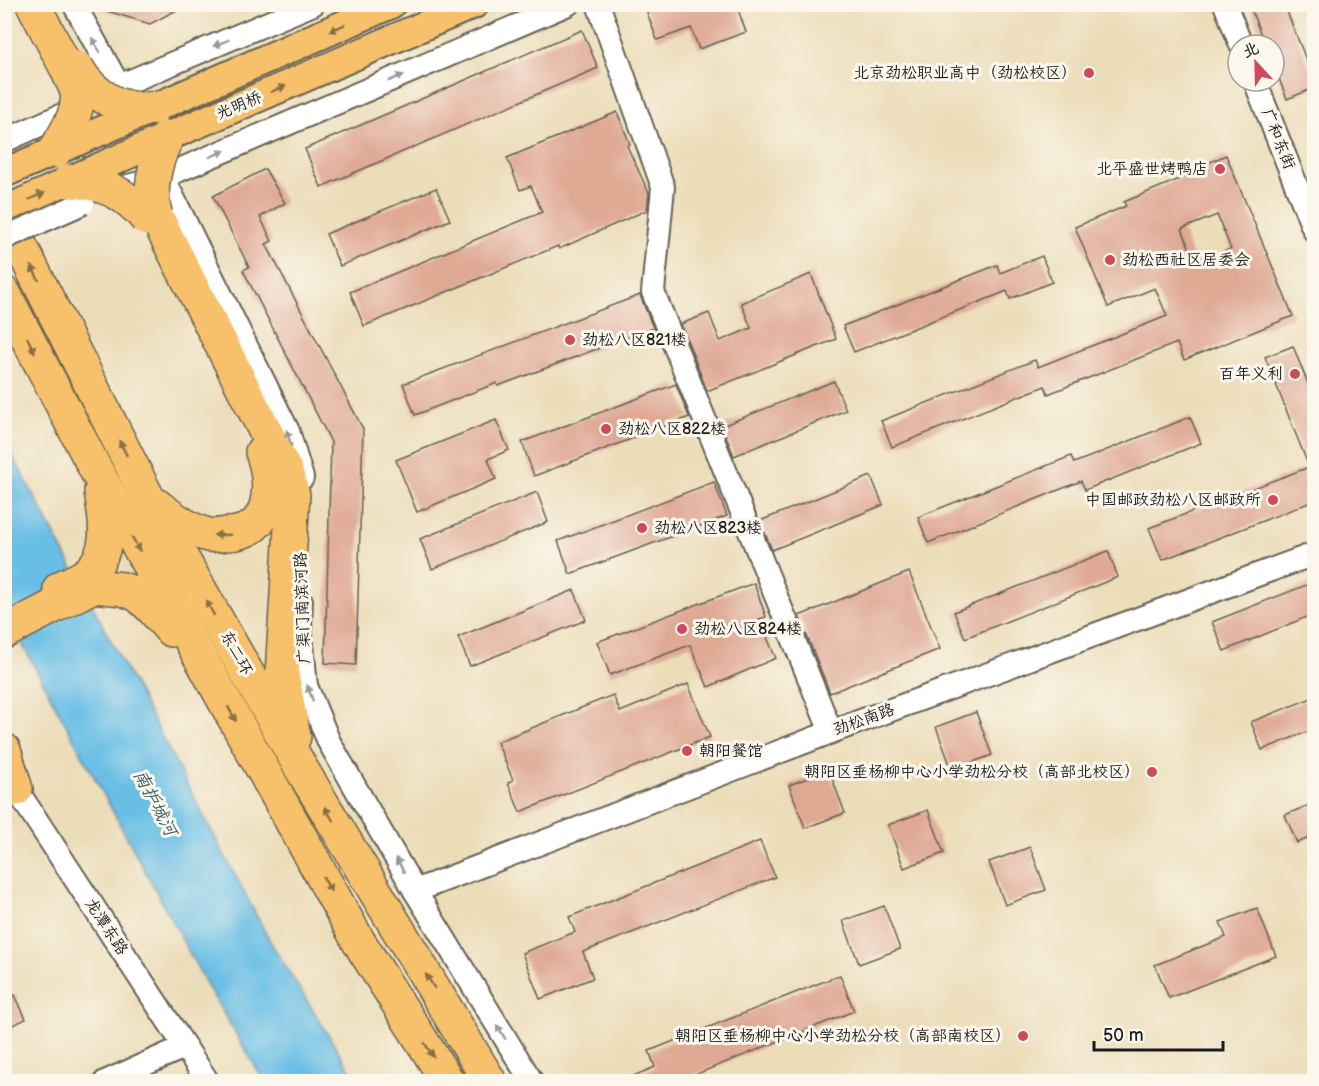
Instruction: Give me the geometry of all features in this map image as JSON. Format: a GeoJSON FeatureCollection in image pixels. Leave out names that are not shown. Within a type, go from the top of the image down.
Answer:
{"type":"FeatureCollection","features":[{"type":"Feature","properties":{"kind":"highway"},"geometry":{"type":"LineString","coordinates":[[33,4],[72,69],[86,82],[114,104],[137,110],[154,108]]}},
{"type":"Feature","properties":{"kind":"highway"},"geometry":{"type":"LineString","coordinates":[[44,4],[72,69],[77,93],[69,127],[48,138]]}},
{"type":"Feature","properties":{"kind":"highway"},"geometry":{"type":"LineString","coordinates":[[149,500],[182,525],[210,535],[240,534],[263,517],[268,498],[268,470],[257,439],[151,218],[154,174],[167,137]]}},
{"type":"Feature","properties":{"kind":"highway"},"geometry":{"type":"LineString","coordinates":[[76,192],[88,182],[106,188],[135,204],[151,218],[286,471],[293,495],[282,675],[301,768]]}},
{"type":"Feature","properties":{"kind":"highway","name":"东二环"},"geometry":{"type":"LineString","coordinates":[[4,212],[149,500],[301,768],[490,1082]]}},
{"type":"Feature","properties":{"kind":"highway","name":"东二环"},"geometry":{"type":"LineString","coordinates":[[4,293],[98,474],[359,942],[448,1082]]}},
{"type":"Feature","properties":{"kind":"highway"},"geometry":{"type":"LineString","coordinates":[[6,630],[90,580],[104,549],[106,533],[98,474]]}},
{"type":"Feature","properties":{"kind":"highway"},"geometry":{"type":"LineString","coordinates":[[90,580],[138,595],[172,631],[197,652]]}},
{"type":"Feature","properties":{"kind":"highway"},"geometry":{"type":"LineString","coordinates":[[4,750],[10,780]]}},
{"type":"Feature","properties":{"kind":"highway"},"geometry":{"type":"LineString","coordinates":[[471,1049],[508,1082]]}},
{"type":"Feature","properties":{"kind":"main road","name":"光明桥"},"geometry":{"type":"LineString","coordinates":[[4,173],[48,138],[154,108],[391,4]]}},
{"type":"Feature","properties":{"kind":"main road","name":"光明桥"},"geometry":{"type":"LineString","coordinates":[[4,212],[76,192],[167,137],[474,4]]}},
{"type":"Feature","properties":{"kind":"street"},"geometry":{"type":"LineString","coordinates":[[74,4],[119,86]]}},
{"type":"Feature","properties":{"kind":"street"},"geometry":{"type":"LineString","coordinates":[[48,138],[75,110],[119,86],[314,4]]}},
{"type":"Feature","properties":{"kind":"street"},"geometry":{"type":"LineString","coordinates":[[76,192],[113,190],[163,177],[568,4]]}},
{"type":"Feature","properties":{"kind":"street"},"geometry":{"type":"LineString","coordinates":[[598,4],[663,187],[653,292],[831,732]]}},
{"type":"Feature","properties":{"kind":"street"},"geometry":{"type":"LineString","coordinates":[[1225,4],[1236,33]]}},
{"type":"Feature","properties":{"kind":"street","name":"广渠门南滨河路"},"geometry":{"type":"LineString","coordinates":[[119,86],[288,431],[302,478],[300,624],[306,686],[329,742],[415,891],[532,1082]]}},
{"type":"Feature","properties":{"kind":"street","name":"广和东街"},"geometry":{"type":"LineString","coordinates":[[1260,93],[1314,230]]}},
{"type":"Feature","properties":{"kind":"street"},"geometry":{"type":"LineString","coordinates":[[75,110],[113,190]]}},
{"type":"Feature","properties":{"kind":"street","name":"光明桥"},"geometry":{"type":"LineString","coordinates":[[4,141],[48,138]]}},
{"type":"Feature","properties":{"kind":"street","name":"光明桥"},"geometry":{"type":"LineString","coordinates":[[4,238],[76,192]]}},
{"type":"Feature","properties":{"kind":"street","name":"劲松南路"},"geometry":{"type":"LineString","coordinates":[[415,891],[831,732],[1314,554]]}},
{"type":"Feature","properties":{"kind":"street","name":"龙潭东路"},"geometry":{"type":"LineString","coordinates":[[10,780],[208,1082]]}},
{"type":"Feature","properties":{"kind":"street"},"geometry":{"type":"LineString","coordinates":[[105,1082],[184,1047]]}},
{"type":"Feature","properties":{"kind":"water","name":"南护城河"},"geometry":{"type":"Polygon","coordinates":[[[4,439],[271,943],[357,1081],[264,1081],[208,987],[5,612],[4,439]]]}},
{"type":"Feature","properties":{"kind":"building"},"geometry":{"type":"Polygon","coordinates":[[[97,4],[188,4],[150,24],[97,8],[97,4]]]}},
{"type":"Feature","properties":{"kind":"building"},"geometry":{"type":"Polygon","coordinates":[[[644,4],[736,4],[746,32],[699,49],[691,28],[657,40],[644,4]]]}},
{"type":"Feature","properties":{"kind":"building"},"geometry":{"type":"Polygon","coordinates":[[[1249,4],[1284,4],[1309,67],[1314,64],[1314,88],[1287,99],[1285,93],[1286,33],[1260,33],[1249,4]]]}},
{"type":"Feature","properties":{"kind":"building"},"geometry":{"type":"Polygon","coordinates":[[[582,30],[598,68],[321,187],[305,149],[582,30]]]}},
{"type":"Feature","properties":{"kind":"building"},"geometry":{"type":"Polygon","coordinates":[[[617,112],[630,144],[627,146],[649,193],[647,210],[559,249],[558,246],[364,326],[350,292],[542,212],[531,186],[520,190],[507,158],[617,112]]]}},
{"type":"Feature","properties":{"kind":"building"},"geometry":{"type":"Polygon","coordinates":[[[1226,155],[1293,316],[1184,360],[1177,343],[1048,394],[1045,386],[892,447],[881,421],[1035,360],[1038,367],[1167,316],[1155,288],[1108,307],[1075,227],[1126,206],[1124,202],[1199,171],[1197,168],[1226,155]],[[1217,215],[1182,229],[1195,263],[1231,249],[1217,215]]]}},
{"type":"Feature","properties":{"kind":"building"},"geometry":{"type":"Polygon","coordinates":[[[265,169],[285,203],[260,217],[272,241],[266,244],[363,429],[356,665],[325,663],[331,442],[243,270],[249,267],[213,196],[265,169]]]}},
{"type":"Feature","properties":{"kind":"building"},"geometry":{"type":"Polygon","coordinates":[[[436,188],[450,220],[340,266],[326,234],[436,188]]]}},
{"type":"Feature","properties":{"kind":"building"},"geometry":{"type":"Polygon","coordinates":[[[1042,256],[1052,282],[1010,299],[1007,291],[854,352],[843,326],[997,265],[1000,273],[1042,256]]]}},
{"type":"Feature","properties":{"kind":"building"},"geometry":{"type":"Polygon","coordinates":[[[811,274],[836,339],[707,391],[681,324],[709,313],[720,341],[751,328],[741,303],[811,274]]]}},
{"type":"Feature","properties":{"kind":"building","name":"劲松八区821楼"},"geometry":{"type":"Polygon","coordinates":[[[640,295],[653,328],[498,386],[497,383],[415,415],[403,384],[640,295]]]}},
{"type":"Feature","properties":{"kind":"building"},"geometry":{"type":"Polygon","coordinates":[[[1293,346],[1314,399],[1314,501],[1162,560],[1149,528],[1309,467],[1265,357],[1293,346]]]}},
{"type":"Feature","properties":{"kind":"building"},"geometry":{"type":"Polygon","coordinates":[[[834,381],[846,410],[734,456],[722,426],[834,381]]]}},
{"type":"Feature","properties":{"kind":"building","name":"劲松八区822楼"},"geometry":{"type":"Polygon","coordinates":[[[676,384],[689,417],[534,476],[522,442],[676,384]]]}},
{"type":"Feature","properties":{"kind":"building"},"geometry":{"type":"Polygon","coordinates":[[[1190,417],[1201,443],[1085,490],[1081,481],[928,543],[918,517],[1071,456],[1074,463],[1190,417]]]}},
{"type":"Feature","properties":{"kind":"building"},"geometry":{"type":"Polygon","coordinates":[[[496,420],[509,450],[488,459],[496,479],[417,512],[396,460],[496,420]]]}},
{"type":"Feature","properties":{"kind":"building"},"geometry":{"type":"Polygon","coordinates":[[[871,476],[883,505],[772,550],[760,521],[871,476]]]}},
{"type":"Feature","properties":{"kind":"building","name":"劲松八区823楼"},"geometry":{"type":"Polygon","coordinates":[[[714,482],[727,516],[570,574],[558,541],[714,482]]]}},
{"type":"Feature","properties":{"kind":"building"},"geometry":{"type":"Polygon","coordinates":[[[537,492],[548,522],[432,569],[420,539],[537,492]]]}},
{"type":"Feature","properties":{"kind":"building"},"geometry":{"type":"Polygon","coordinates":[[[1108,551],[1118,577],[965,638],[954,612],[1108,551]]]}},
{"type":"Feature","properties":{"kind":"building"},"geometry":{"type":"Polygon","coordinates":[[[909,572],[940,649],[830,693],[799,616],[909,572]]]}},
{"type":"Feature","properties":{"kind":"building"},"geometry":{"type":"Polygon","coordinates":[[[1314,582],[1314,614],[1224,651],[1212,622],[1314,582]]]}},
{"type":"Feature","properties":{"kind":"building","name":"劲松八区824楼"},"geometry":{"type":"Polygon","coordinates":[[[754,583],[766,617],[759,619],[776,658],[708,687],[690,645],[610,675],[597,642],[754,583]]]}},
{"type":"Feature","properties":{"kind":"building"},"geometry":{"type":"Polygon","coordinates":[[[574,590],[586,620],[470,666],[458,637],[574,590]]]}},
{"type":"Feature","properties":{"kind":"building"},"geometry":{"type":"Polygon","coordinates":[[[688,684],[710,737],[520,812],[508,783],[513,780],[497,742],[613,695],[620,712],[688,684]]]}},
{"type":"Feature","properties":{"kind":"building"},"geometry":{"type":"Polygon","coordinates":[[[1314,697],[1314,729],[1262,750],[1251,722],[1314,697]]]}},
{"type":"Feature","properties":{"kind":"building"},"geometry":{"type":"Polygon","coordinates":[[[976,712],[992,755],[952,770],[936,727],[976,712]]]}},
{"type":"Feature","properties":{"kind":"building"},"geometry":{"type":"Polygon","coordinates":[[[829,770],[845,813],[805,828],[789,785],[829,770]]]}},
{"type":"Feature","properties":{"kind":"building"},"geometry":{"type":"Polygon","coordinates":[[[1314,803],[1314,836],[1297,843],[1285,815],[1314,803]]]}},
{"type":"Feature","properties":{"kind":"building"},"geometry":{"type":"Polygon","coordinates":[[[928,810],[944,853],[904,868],[888,825],[928,810]]]}},
{"type":"Feature","properties":{"kind":"building"},"geometry":{"type":"Polygon","coordinates":[[[760,841],[775,877],[583,952],[593,978],[540,999],[522,953],[575,932],[569,917],[760,841]]]}},
{"type":"Feature","properties":{"kind":"building"},"geometry":{"type":"Polygon","coordinates":[[[1030,847],[1046,890],[1005,905],[989,862],[1030,847]]]}},
{"type":"Feature","properties":{"kind":"building"},"geometry":{"type":"Polygon","coordinates":[[[884,906],[900,949],[859,964],[843,921],[884,906]]]}},
{"type":"Feature","properties":{"kind":"building"},"geometry":{"type":"Polygon","coordinates":[[[1257,908],[1276,956],[1169,998],[1155,965],[1226,937],[1220,922],[1257,908]]]}},
{"type":"Feature","properties":{"kind":"building"},"geometry":{"type":"Polygon","coordinates":[[[840,975],[854,1011],[677,1082],[619,1082],[655,1067],[649,1051],[840,975]]]}},
{"type":"Feature","properties":{"kind":"building"},"geometry":{"type":"Polygon","coordinates":[[[15,995],[26,1019],[4,1029],[4,1000],[15,995]]]}},
{"type":"Feature","properties":{"kind":"place","name":"北京劲松职业高中（劲松校区）"},"geometry":{"type":"Point","coordinates":[1089,73]}},
{"type":"Feature","properties":{"kind":"place","name":"北平盛世烤鸭店"},"geometry":{"type":"Point","coordinates":[1220,169]}},
{"type":"Feature","properties":{"kind":"place","name":"劲松西社区居委会"},"geometry":{"type":"Point","coordinates":[1110,260]}},
{"type":"Feature","properties":{"kind":"place","name":"劲松八区821楼"},"geometry":{"type":"Point","coordinates":[570,340]}},
{"type":"Feature","properties":{"kind":"place","name":"百年义利"},"geometry":{"type":"Point","coordinates":[1295,374]}},
{"type":"Feature","properties":{"kind":"place","name":"劲松八区822楼"},"geometry":{"type":"Point","coordinates":[606,429]}},
{"type":"Feature","properties":{"kind":"place","name":"中国邮政劲松八区邮政所"},"geometry":{"type":"Point","coordinates":[1273,500]}},
{"type":"Feature","properties":{"kind":"place","name":"劲松八区823楼"},"geometry":{"type":"Point","coordinates":[642,528]}},
{"type":"Feature","properties":{"kind":"place","name":"劲松八区824楼"},"geometry":{"type":"Point","coordinates":[682,629]}},
{"type":"Feature","properties":{"kind":"place","name":"朝阳餐馆"},"geometry":{"type":"Point","coordinates":[687,751]}},
{"type":"Feature","properties":{"kind":"place","name":"朝阳区垂杨柳中心小学劲松分校（高部北校区）"},"geometry":{"type":"Point","coordinates":[1152,772]}},
{"type":"Feature","properties":{"kind":"place","name":"朝阳区垂杨柳中心小学劲松分校（高部南校区）"},"geometry":{"type":"Point","coordinates":[1023,1036]}}]}
